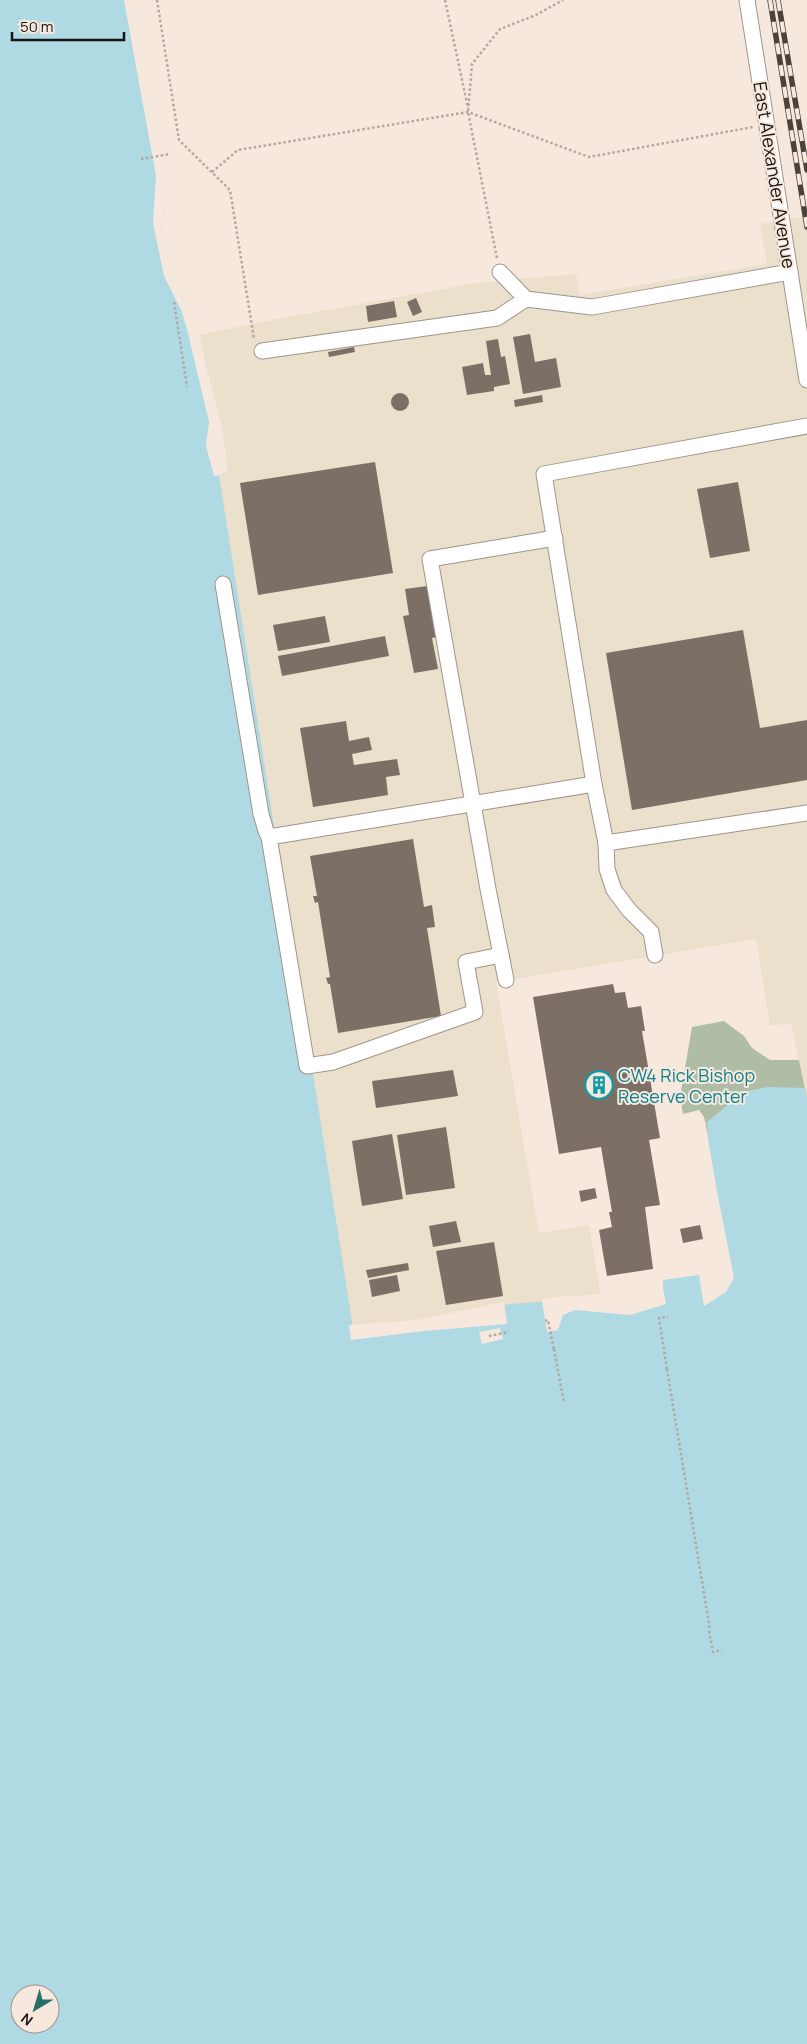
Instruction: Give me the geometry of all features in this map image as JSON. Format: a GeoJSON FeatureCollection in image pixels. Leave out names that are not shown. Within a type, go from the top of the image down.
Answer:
{"type":"FeatureCollection","features":[{"type":"Feature","properties":{"kind":"street","name":"East Alexander Avenue"},"geometry":{"type":"LineString","coordinates":[[747,0],[807,380]]}},
{"type":"Feature","properties":{"kind":"street"},"geometry":{"type":"LineString","coordinates":[[500,272],[526,299],[592,307],[790,272]]}},
{"type":"Feature","properties":{"kind":"street"},"geometry":{"type":"LineString","coordinates":[[262,351],[497,318],[526,299]]}},
{"type":"Feature","properties":{"kind":"street"},"geometry":{"type":"LineString","coordinates":[[655,955],[651,932],[629,910],[614,890],[607,869],[606,843],[594,784],[544,474],[807,426]]}},
{"type":"Feature","properties":{"kind":"street"},"geometry":{"type":"LineString","coordinates":[[506,980],[430,559],[554,538]]}},
{"type":"Feature","properties":{"kind":"street"},"geometry":{"type":"LineString","coordinates":[[223,584],[261,814],[269,837],[307,1066],[333,1062],[474,1012],[466,962],[501,955]]}},
{"type":"Feature","properties":{"kind":"street"},"geometry":{"type":"LineString","coordinates":[[269,837],[594,784]]}},
{"type":"Feature","properties":{"kind":"street"},"geometry":{"type":"LineString","coordinates":[[606,843],[807,812]]}},
{"type":"Feature","properties":{"kind":"path"},"geometry":{"type":"LineString","coordinates":[[157,0],[179,140],[230,190],[255,348],[262,351]]}},
{"type":"Feature","properties":{"kind":"path"},"geometry":{"type":"LineString","coordinates":[[445,0],[500,272]]}},
{"type":"Feature","properties":{"kind":"path"},"geometry":{"type":"LineString","coordinates":[[468,112],[472,64],[500,28],[536,15],[563,0]]}},
{"type":"Feature","properties":{"kind":"path"},"geometry":{"type":"LineString","coordinates":[[212,172],[238,150],[468,112],[590,157],[767,125]]}},
{"type":"Feature","properties":{"kind":"path"},"geometry":{"type":"LineString","coordinates":[[141,159],[170,154]]}},
{"type":"Feature","properties":{"kind":"path"},"geometry":{"type":"LineString","coordinates":[[174,302],[187,387]]}},
{"type":"Feature","properties":{"kind":"path"},"geometry":{"type":"LineString","coordinates":[[668,1317],[659,1318],[704,1598],[713,1652],[722,1650]]}},
{"type":"Feature","properties":{"kind":"path"},"geometry":{"type":"LineString","coordinates":[[545,1320],[548,1320],[564,1403]]}},
{"type":"Feature","properties":{"kind":"path"},"geometry":{"type":"LineString","coordinates":[[489,1336],[509,1332]]}},
{"type":"Feature","properties":{"kind":"path"},"geometry":{"type":"LineString","coordinates":[[554,1349],[557,1363]]}},
{"type":"Feature","properties":{"kind":"path"},"geometry":{"type":"LineString","coordinates":[[667,1369],[670,1382]]}},
{"type":"Feature","properties":{"kind":"path"},"geometry":{"type":"LineString","coordinates":[[704,1598],[710,1630]]}},
{"type":"Feature","properties":{"kind":"shaded area"},"geometry":{"type":"Polygon","coordinates":[[[807,216],[807,1099],[791,1023],[770,1026],[756,939],[496,982],[539,1233],[589,1225],[601,1296],[374,1722],[219,475],[223,431],[200,335],[476,283],[576,274],[580,295],[767,264],[760,224],[807,216]]]}},
{"type":"Feature","properties":{"kind":"green space"},"geometry":{"type":"Polygon","coordinates":[[[724,1021],[744,1036],[752,1048],[770,1060],[799,1060],[807,1099],[712,1157],[704,1117],[699,1110],[683,1114],[680,1097],[692,1027],[724,1021]]]}},
{"type":"Feature","properties":{"kind":"water"},"geometry":{"type":"Polygon","coordinates":[[[0,0],[142,0],[162,144],[171,186],[160,226],[169,261],[184,304],[194,303],[206,366],[223,431],[228,470],[219,475],[353,1328],[418,1322],[500,1305],[589,1298],[663,1287],[663,1280],[699,1275],[704,1260],[718,1261],[707,1122],[744,1092],[768,1087],[805,1088],[807,1099],[807,2044],[0,2044],[0,0]]]}},
{"type":"Feature","properties":{"kind":"pier"},"geometry":{"type":"Polygon","coordinates":[[[124,0],[144,0],[162,144],[171,186],[160,226],[169,261],[184,304],[194,303],[206,366],[223,431],[228,470],[214,476],[206,446],[209,422],[188,333],[182,312],[164,276],[153,223],[156,176],[124,0]]]}},
{"type":"Feature","properties":{"kind":"pier"},"geometry":{"type":"Polygon","coordinates":[[[705,1121],[734,1278],[726,1292],[704,1306],[698,1269],[703,1258],[716,1259],[716,1237],[703,1196],[705,1121]]]}},
{"type":"Feature","properties":{"kind":"pier"},"geometry":{"type":"Polygon","coordinates":[[[662,1283],[666,1304],[630,1315],[575,1310],[563,1315],[558,1330],[547,1332],[542,1300],[661,1285],[662,1283]]]}},
{"type":"Feature","properties":{"kind":"pier"},"geometry":{"type":"Polygon","coordinates":[[[504,1302],[507,1324],[424,1331],[351,1340],[349,1325],[417,1320],[504,1302]]]}},
{"type":"Feature","properties":{"kind":"pier"},"geometry":{"type":"Polygon","coordinates":[[[500,1328],[503,1339],[482,1344],[479,1332],[500,1328]]]}},
{"type":"Feature","properties":{"kind":"building"},"geometry":{"type":"Polygon","coordinates":[[[416,298],[422,312],[413,316],[407,302],[416,298]]]}},
{"type":"Feature","properties":{"kind":"building"},"geometry":{"type":"Polygon","coordinates":[[[394,301],[397,317],[368,322],[366,306],[394,301]]]}},
{"type":"Feature","properties":{"kind":"building"},"geometry":{"type":"Polygon","coordinates":[[[530,334],[535,362],[556,358],[561,387],[523,394],[513,337],[530,334]]]}},
{"type":"Feature","properties":{"kind":"building"},"geometry":{"type":"Polygon","coordinates":[[[498,339],[501,357],[505,356],[510,384],[494,387],[494,391],[467,395],[462,367],[483,363],[485,375],[491,375],[486,341],[498,339]]]}},
{"type":"Feature","properties":{"kind":"building"},"geometry":{"type":"Polygon","coordinates":[[[354,347],[355,352],[329,357],[328,352],[354,347]]]}},
{"type":"Feature","properties":{"kind":"building"},"geometry":{"type":"Polygon","coordinates":[[[400,393],[406,396],[409,402],[406,408],[400,411],[394,408],[391,402],[394,396],[400,393]]]}},
{"type":"Feature","properties":{"kind":"building"},"geometry":{"type":"Polygon","coordinates":[[[542,395],[543,402],[515,407],[514,400],[542,395]]]}},
{"type":"Feature","properties":{"kind":"building"},"geometry":{"type":"Polygon","coordinates":[[[375,462],[393,573],[258,595],[240,483],[375,462]]]}},
{"type":"Feature","properties":{"kind":"building"},"geometry":{"type":"Polygon","coordinates":[[[738,482],[750,551],[710,558],[697,489],[738,482]]]}},
{"type":"Feature","properties":{"kind":"building"},"geometry":{"type":"Polygon","coordinates":[[[428,586],[437,637],[432,638],[438,669],[414,673],[403,616],[409,615],[405,589],[428,586]]]}},
{"type":"Feature","properties":{"kind":"building"},"geometry":{"type":"Polygon","coordinates":[[[325,616],[330,642],[278,651],[273,625],[325,616]]]}},
{"type":"Feature","properties":{"kind":"building"},"geometry":{"type":"Polygon","coordinates":[[[743,630],[760,728],[807,720],[807,780],[632,810],[606,653],[743,630]]]}},
{"type":"Feature","properties":{"kind":"building"},"geometry":{"type":"Polygon","coordinates":[[[385,636],[389,656],[282,676],[278,656],[385,636]]]}},
{"type":"Feature","properties":{"kind":"building"},"geometry":{"type":"Polygon","coordinates":[[[346,721],[349,741],[369,737],[372,750],[352,754],[354,765],[397,759],[400,775],[386,777],[388,795],[313,807],[300,728],[346,721]]]}},
{"type":"Feature","properties":{"kind":"building"},"geometry":{"type":"Polygon","coordinates":[[[413,839],[424,907],[432,905],[435,927],[427,928],[441,1016],[338,1033],[330,984],[328,984],[326,978],[330,977],[318,902],[315,903],[313,896],[317,896],[310,856],[413,839]]]}},
{"type":"Feature","properties":{"kind":"building","name":"CW4 Rick Bishop Reserve Center"},"geometry":{"type":"Polygon","coordinates":[[[613,984],[615,993],[625,992],[628,1008],[641,1006],[645,1031],[642,1031],[660,1138],[649,1140],[660,1205],[645,1207],[653,1269],[607,1276],[599,1230],[612,1227],[609,1212],[612,1212],[601,1147],[559,1154],[533,997],[613,984]]]}},
{"type":"Feature","properties":{"kind":"building"},"geometry":{"type":"Polygon","coordinates":[[[453,1070],[458,1096],[376,1108],[372,1081],[453,1070]]]}},
{"type":"Feature","properties":{"kind":"building"},"geometry":{"type":"Polygon","coordinates":[[[446,1127],[455,1188],[406,1195],[397,1135],[446,1127]]]}},
{"type":"Feature","properties":{"kind":"building"},"geometry":{"type":"Polygon","coordinates":[[[392,1134],[403,1199],[362,1206],[352,1141],[392,1134]]]}},
{"type":"Feature","properties":{"kind":"building"},"geometry":{"type":"Polygon","coordinates":[[[595,1188],[597,1198],[581,1202],[579,1191],[595,1188]]]}},
{"type":"Feature","properties":{"kind":"building"},"geometry":{"type":"Polygon","coordinates":[[[456,1221],[461,1242],[433,1247],[429,1226],[456,1221]]]}},
{"type":"Feature","properties":{"kind":"building"},"geometry":{"type":"Polygon","coordinates":[[[700,1225],[703,1239],[683,1243],[680,1229],[700,1225]]]}},
{"type":"Feature","properties":{"kind":"building"},"geometry":{"type":"Polygon","coordinates":[[[494,1242],[503,1296],[446,1305],[436,1251],[494,1242]]]}},
{"type":"Feature","properties":{"kind":"building"},"geometry":{"type":"Polygon","coordinates":[[[408,1263],[409,1270],[368,1278],[366,1270],[408,1263]]]}},
{"type":"Feature","properties":{"kind":"building"},"geometry":{"type":"Polygon","coordinates":[[[397,1275],[400,1291],[372,1297],[369,1280],[397,1275]]]}},
{"type":"Feature","properties":{"kind":"railway"},"geometry":{"type":"LineString","coordinates":[[770,0],[807,227]]}},
{"type":"Feature","properties":{"kind":"railway"},"geometry":{"type":"LineString","coordinates":[[778,0],[807,170]]}},
{"type":"Feature","properties":{"kind":"place","name":"CW4 Rick Bishop Reserve Center"},"geometry":{"type":"Point","coordinates":[599,1085]}}]}
